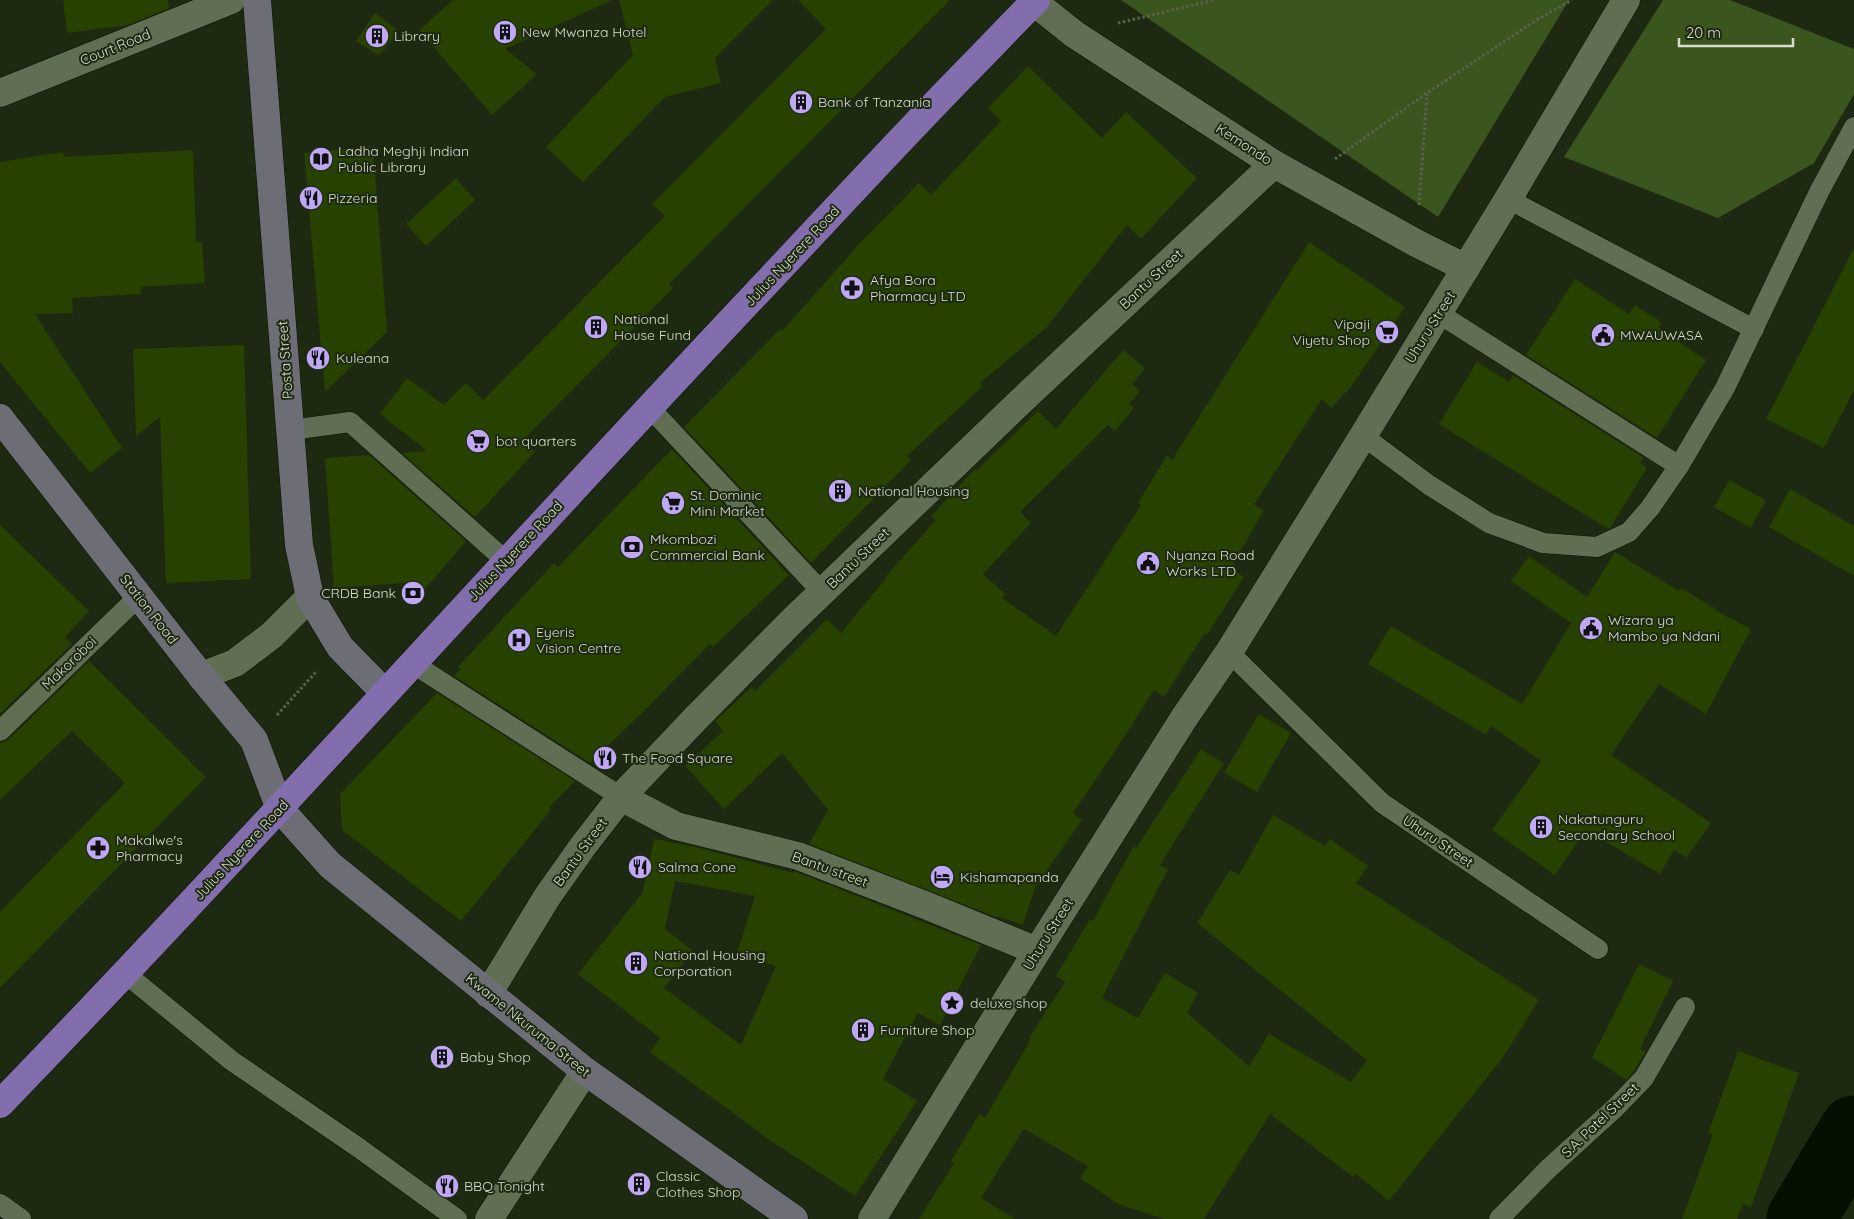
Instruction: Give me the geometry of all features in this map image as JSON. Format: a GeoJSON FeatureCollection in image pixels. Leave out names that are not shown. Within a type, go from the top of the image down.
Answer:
{"type":"FeatureCollection","features":[{"type":"Feature","properties":{"kind":"highway","name":"Julius Nyerere Road"},"geometry":{"type":"LineString","coordinates":[[0,1104],[126,974],[280,809],[649,407],[935,104],[1035,1]]}},
{"type":"Feature","properties":{"kind":"main road","name":"Posta Street"},"geometry":{"type":"LineString","coordinates":[[257,0],[299,545],[310,597],[340,647],[385,693]]}},
{"type":"Feature","properties":{"kind":"main road","name":"Station Road"},"geometry":{"type":"LineString","coordinates":[[0,418],[254,740],[280,809]]}},
{"type":"Feature","properties":{"kind":"main road","name":"Kwame Nkuruma Street"},"geometry":{"type":"LineString","coordinates":[[280,809],[330,865],[488,994],[586,1071],[794,1219]]}},
{"type":"Feature","properties":{"kind":"street","name":"Court Road"},"geometry":{"type":"LineString","coordinates":[[0,93],[231,0]]}},
{"type":"Feature","properties":{"kind":"street","name":"Uhuru Street"},"geometry":{"type":"LineString","coordinates":[[872,1219],[1037,951],[1184,718],[1229,652],[1363,436],[1508,199],[1626,0]]}},
{"type":"Feature","properties":{"kind":"street","name":"Kemondo"},"geometry":{"type":"LineString","coordinates":[[1035,1],[1074,34],[1274,164],[1416,243],[1466,268]]}},
{"type":"Feature","properties":{"kind":"street","name":"Bantu Street"},"geometry":{"type":"LineString","coordinates":[[488,994],[547,897],[621,797],[696,718],[822,592],[1020,402],[1274,164]]}},
{"type":"Feature","properties":{"kind":"street"},"geometry":{"type":"LineString","coordinates":[[202,676],[235,662],[272,635],[310,597]]}},
{"type":"Feature","properties":{"kind":"street","name":"Bantu street"},"geometry":{"type":"LineString","coordinates":[[621,797],[676,826],[798,856],[1037,951]]}},
{"type":"Feature","properties":{"kind":"street"},"geometry":{"type":"LineString","coordinates":[[489,1219],[586,1071]]}},
{"type":"Feature","properties":{"kind":"lane"},"geometry":{"type":"LineString","coordinates":[[1363,436],[1429,486],[1489,523],[1543,544],[1597,547],[1629,532],[1650,508],[1679,466],[1725,388],[1819,192],[1854,127]]}},
{"type":"Feature","properties":{"kind":"lane"},"geometry":{"type":"LineString","coordinates":[[1508,199],[1754,329]]}},
{"type":"Feature","properties":{"kind":"lane"},"geometry":{"type":"LineString","coordinates":[[1438,313],[1679,466]]}},
{"type":"Feature","properties":{"kind":"lane"},"geometry":{"type":"LineString","coordinates":[[649,407],[822,592]]}},
{"type":"Feature","properties":{"kind":"lane"},"geometry":{"type":"LineString","coordinates":[[290,430],[350,422],[506,561]]}},
{"type":"Feature","properties":{"kind":"lane","name":"Makoroboi"},"geometry":{"type":"LineString","coordinates":[[0,731],[139,596]]}},
{"type":"Feature","properties":{"kind":"lane","name":"Uhuru Street"},"geometry":{"type":"LineString","coordinates":[[1229,652],[1382,803],[1598,949]]}},
{"type":"Feature","properties":{"kind":"lane"},"geometry":{"type":"LineString","coordinates":[[412,663],[621,797]]}},
{"type":"Feature","properties":{"kind":"lane"},"geometry":{"type":"LineString","coordinates":[[126,974],[232,1061],[359,1148],[457,1219]]}},
{"type":"Feature","properties":{"kind":"lane","name":"S.A. Patel Street"},"geometry":{"type":"LineString","coordinates":[[1499,1219],[1547,1170],[1615,1108],[1644,1078],[1685,1007]]}},
{"type":"Feature","properties":{"kind":"lane"},"geometry":{"type":"LineString","coordinates":[[0,1204],[22,1219]]}},
{"type":"Feature","properties":{"kind":"path"},"geometry":{"type":"LineString","coordinates":[[1074,34],[1214,0]]}},
{"type":"Feature","properties":{"kind":"path"},"geometry":{"type":"LineString","coordinates":[[1304,182],[1427,93],[1538,19],[1572,0]]}},
{"type":"Feature","properties":{"kind":"path"},"geometry":{"type":"LineString","coordinates":[[1416,243],[1427,93]]}},
{"type":"Feature","properties":{"kind":"path"},"geometry":{"type":"LineString","coordinates":[[254,740],[340,647]]}},
{"type":"Feature","properties":{"kind":"green space"},"geometry":{"type":"Polygon","coordinates":[[[1121,0],[1569,0],[1438,217],[1121,0]]]}},
{"type":"Feature","properties":{"kind":"green space"},"geometry":{"type":"Polygon","coordinates":[[[1663,0],[1730,0],[1854,49],[1854,94],[1814,163],[1718,218],[1564,157],[1663,0]]]}},
{"type":"Feature","properties":{"kind":"building"},"geometry":{"type":"Polygon","coordinates":[[[63,0],[168,0],[169,8],[128,25],[67,33],[63,0]]]}},
{"type":"Feature","properties":{"kind":"building"},"geometry":{"type":"Polygon","coordinates":[[[453,0],[612,0],[505,49],[537,74],[492,115],[419,30],[453,0]]]}},
{"type":"Feature","properties":{"kind":"building"},"geometry":{"type":"Polygon","coordinates":[[[619,0],[773,0],[715,58],[721,83],[665,97],[583,182],[546,147],[633,55],[619,0]]]}},
{"type":"Feature","properties":{"kind":"building"},"geometry":{"type":"Polygon","coordinates":[[[798,0],[950,0],[669,284],[673,288],[523,440],[535,452],[475,517],[402,453],[427,451],[380,414],[407,378],[444,405],[466,383],[483,400],[665,216],[652,204],[826,29],[798,0]]]}},
{"type":"Feature","properties":{"kind":"building","name":"Library"},"geometry":{"type":"Polygon","coordinates":[[[375,13],[399,31],[379,56],[356,41],[375,13]]]}},
{"type":"Feature","properties":{"kind":"building"},"geometry":{"type":"Polygon","coordinates":[[[1028,66],[1102,138],[1126,112],[1197,178],[1141,239],[1127,225],[1046,328],[980,383],[983,386],[907,456],[911,460],[811,563],[684,427],[780,329],[782,331],[860,243],[919,183],[931,195],[1001,121],[988,108],[1028,66]]]}},
{"type":"Feature","properties":{"kind":"building"},"geometry":{"type":"Polygon","coordinates":[[[373,147],[387,332],[325,392],[304,153],[373,147]]]}},
{"type":"Feature","properties":{"kind":"building"},"geometry":{"type":"Polygon","coordinates":[[[193,150],[196,242],[202,242],[205,283],[141,287],[141,294],[72,298],[73,313],[35,314],[122,448],[90,473],[0,362],[0,162],[63,152],[64,157],[193,150]]]}},
{"type":"Feature","properties":{"kind":"building"},"geometry":{"type":"Polygon","coordinates":[[[456,178],[475,200],[426,246],[406,224],[456,178]]]}},
{"type":"Feature","properties":{"kind":"building"},"geometry":{"type":"Polygon","coordinates":[[[1309,242],[1405,307],[1351,387],[1331,408],[1322,399],[1254,505],[1264,510],[1231,568],[1244,577],[1164,697],[1154,690],[1073,813],[1082,820],[1035,888],[1023,925],[996,917],[809,844],[828,810],[782,753],[724,809],[685,766],[723,731],[715,721],[752,687],[755,691],[827,619],[841,633],[885,577],[936,520],[931,516],[975,469],[976,471],[1038,411],[1056,429],[1123,350],[1145,368],[1132,384],[1140,391],[1129,404],[1134,408],[1115,431],[1108,425],[1020,512],[1031,523],[983,574],[1005,594],[1002,598],[1056,636],[1141,505],[1138,503],[1167,455],[1172,460],[1309,242]]]}},
{"type":"Feature","properties":{"kind":"building"},"geometry":{"type":"Polygon","coordinates":[[[1854,248],[1854,390],[1824,448],[1766,419],[1854,248]]]}},
{"type":"Feature","properties":{"kind":"building"},"geometry":{"type":"Polygon","coordinates":[[[1575,279],[1629,314],[1635,305],[1661,322],[1658,328],[1706,360],[1657,438],[1526,355],[1575,279]]]}},
{"type":"Feature","properties":{"kind":"building"},"geometry":{"type":"Polygon","coordinates":[[[244,345],[251,579],[166,583],[160,417],[136,436],[133,349],[244,345]]]}},
{"type":"Feature","properties":{"kind":"building"},"geometry":{"type":"Polygon","coordinates":[[[1477,362],[1509,382],[1513,375],[1644,458],[1640,463],[1647,468],[1610,528],[1608,529],[1439,424],[1477,362]]]}},
{"type":"Feature","properties":{"kind":"building"},"geometry":{"type":"Polygon","coordinates":[[[672,449],[789,575],[713,647],[710,644],[590,763],[454,676],[461,669],[458,667],[554,563],[558,567],[672,449]]]}},
{"type":"Feature","properties":{"kind":"building"},"geometry":{"type":"Polygon","coordinates":[[[369,455],[466,541],[425,589],[418,582],[334,588],[325,458],[369,455]]]}},
{"type":"Feature","properties":{"kind":"building"},"geometry":{"type":"Polygon","coordinates":[[[1729,480],[1766,500],[1751,528],[1714,507],[1729,480]]]}},
{"type":"Feature","properties":{"kind":"building"},"geometry":{"type":"Polygon","coordinates":[[[1790,489],[1854,526],[1854,576],[1769,527],[1790,489]]]}},
{"type":"Feature","properties":{"kind":"building"},"geometry":{"type":"Polygon","coordinates":[[[0,525],[89,611],[65,637],[72,644],[0,714],[0,525]]]}},
{"type":"Feature","properties":{"kind":"building"},"geometry":{"type":"Polygon","coordinates":[[[1615,552],[1679,591],[1681,588],[1715,610],[1751,629],[1706,714],[1659,684],[1611,755],[1711,823],[1687,857],[1674,850],[1660,874],[1586,830],[1555,875],[1492,830],[1541,761],[1491,726],[1486,735],[1368,664],[1391,626],[1522,704],[1571,623],[1511,581],[1529,556],[1587,597],[1615,552]]]}},
{"type":"Feature","properties":{"kind":"building"},"geometry":{"type":"Polygon","coordinates":[[[89,661],[206,777],[0,988],[0,912],[125,783],[72,731],[0,800],[0,743],[8,740],[89,661]]]}},
{"type":"Feature","properties":{"kind":"building"},"geometry":{"type":"Polygon","coordinates":[[[437,693],[575,781],[549,808],[551,810],[461,921],[342,830],[340,794],[437,693]]]}},
{"type":"Feature","properties":{"kind":"building"},"geometry":{"type":"Polygon","coordinates":[[[1259,714],[1291,733],[1257,792],[1224,773],[1259,714]]]}},
{"type":"Feature","properties":{"kind":"building"},"geometry":{"type":"Polygon","coordinates":[[[1201,749],[1224,763],[1160,865],[1168,869],[1102,998],[1138,1018],[1165,973],[1198,993],[1187,1013],[1249,1066],[1269,1034],[1351,1082],[1367,1060],[1197,923],[1230,870],[1239,875],[1273,815],[1325,846],[1330,839],[1368,866],[1356,883],[1539,1000],[1504,1056],[1389,1201],[1356,1174],[1353,1177],[1270,1114],[1204,1219],[1165,1219],[1118,1204],[1080,1178],[1088,1166],[1024,1129],[981,1198],[1015,1219],[919,1219],[954,1163],[951,1161],[979,1114],[985,1118],[1031,1039],[1029,1038],[1065,982],[1056,976],[1090,919],[1093,921],[1133,847],[1136,848],[1201,749]]]}},
{"type":"Feature","properties":{"kind":"building"},"geometry":{"type":"Polygon","coordinates":[[[654,839],[692,846],[793,873],[794,871],[981,945],[940,1025],[918,1013],[883,1079],[917,1101],[855,1196],[774,1143],[650,1052],[660,1038],[578,974],[643,892],[654,839]],[[675,881],[665,929],[693,951],[664,988],[741,1045],[776,966],[737,953],[755,896],[675,881]]]}},
{"type":"Feature","properties":{"kind":"building"},"geometry":{"type":"Polygon","coordinates":[[[1639,964],[1673,981],[1640,1049],[1646,1051],[1626,1080],[1592,1057],[1639,964]]]}},
{"type":"Feature","properties":{"kind":"building"},"geometry":{"type":"Polygon","coordinates":[[[1738,1051],[1799,1073],[1751,1207],[1743,1204],[1737,1219],[1682,1219],[1713,1134],[1708,1133],[1738,1051]]]}},
{"type":"Feature","properties":{"kind":"waterway"},"geometry":{"type":"LineString","coordinates":[[1801,1219],[1854,1130]]}},
{"type":"Feature","properties":{"kind":"place","name":"New Mwanza Hotel"},"geometry":{"type":"Point","coordinates":[505,32]}},
{"type":"Feature","properties":{"kind":"place","name":"Library"},"geometry":{"type":"Point","coordinates":[377,36]}},
{"type":"Feature","properties":{"kind":"place","name":"Bank of Tanzania"},"geometry":{"type":"Point","coordinates":[801,102]}},
{"type":"Feature","properties":{"kind":"place","name":"Ladha Meghji Indian Public Library"},"geometry":{"type":"Point","coordinates":[321,159]}},
{"type":"Feature","properties":{"kind":"place","name":"Pizzeria"},"geometry":{"type":"Point","coordinates":[311,198]}},
{"type":"Feature","properties":{"kind":"place","name":"Afya Bora Pharmacy LTD"},"geometry":{"type":"Point","coordinates":[852,288]}},
{"type":"Feature","properties":{"kind":"place","name":"National House Fund"},"geometry":{"type":"Point","coordinates":[596,327]}},
{"type":"Feature","properties":{"kind":"place","name":"Vipaji Viyetu Shop"},"geometry":{"type":"Point","coordinates":[1387,332]}},
{"type":"Feature","properties":{"kind":"place","name":"MWAUWASA"},"geometry":{"type":"Point","coordinates":[1603,335]}},
{"type":"Feature","properties":{"kind":"place","name":"Kuleana"},"geometry":{"type":"Point","coordinates":[318,358]}},
{"type":"Feature","properties":{"kind":"place","name":"bot quarters"},"geometry":{"type":"Point","coordinates":[478,441]}},
{"type":"Feature","properties":{"kind":"place","name":"National Housing"},"geometry":{"type":"Point","coordinates":[840,491]}},
{"type":"Feature","properties":{"kind":"place","name":"St. Dominic Mini Market"},"geometry":{"type":"Point","coordinates":[673,503]}},
{"type":"Feature","properties":{"kind":"place","name":"Mkombozi Commercial Bank"},"geometry":{"type":"Point","coordinates":[632,547]}},
{"type":"Feature","properties":{"kind":"place","name":"Nyanza Road Works LTD"},"geometry":{"type":"Point","coordinates":[1148,563]}},
{"type":"Feature","properties":{"kind":"place","name":"CRDB Bank"},"geometry":{"type":"Point","coordinates":[413,593]}},
{"type":"Feature","properties":{"kind":"place","name":"Wizara ya Mambo ya Ndani"},"geometry":{"type":"Point","coordinates":[1591,628]}},
{"type":"Feature","properties":{"kind":"place","name":"Eyeris Vision Centre"},"geometry":{"type":"Point","coordinates":[519,640]}},
{"type":"Feature","properties":{"kind":"place","name":"The Food Square"},"geometry":{"type":"Point","coordinates":[605,758]}},
{"type":"Feature","properties":{"kind":"place","name":"Nakatunguru Secondary School"},"geometry":{"type":"Point","coordinates":[1541,827]}},
{"type":"Feature","properties":{"kind":"place","name":"Makalwe's Pharmacy"},"geometry":{"type":"Point","coordinates":[98,848]}},
{"type":"Feature","properties":{"kind":"place","name":"Salma Cone"},"geometry":{"type":"Point","coordinates":[640,867]}},
{"type":"Feature","properties":{"kind":"place","name":"Kishamapanda"},"geometry":{"type":"Point","coordinates":[942,877]}},
{"type":"Feature","properties":{"kind":"place","name":"National Housing Corporation"},"geometry":{"type":"Point","coordinates":[636,963]}},
{"type":"Feature","properties":{"kind":"place","name":"deluxe shop"},"geometry":{"type":"Point","coordinates":[952,1003]}},
{"type":"Feature","properties":{"kind":"place","name":"Furniture Shop"},"geometry":{"type":"Point","coordinates":[863,1030]}},
{"type":"Feature","properties":{"kind":"place","name":"Baby Shop"},"geometry":{"type":"Point","coordinates":[442,1057]}},
{"type":"Feature","properties":{"kind":"place","name":"Classic Clothes Shop"},"geometry":{"type":"Point","coordinates":[639,1184]}},
{"type":"Feature","properties":{"kind":"place","name":"BBQ Tonight"},"geometry":{"type":"Point","coordinates":[447,1186]}}]}
